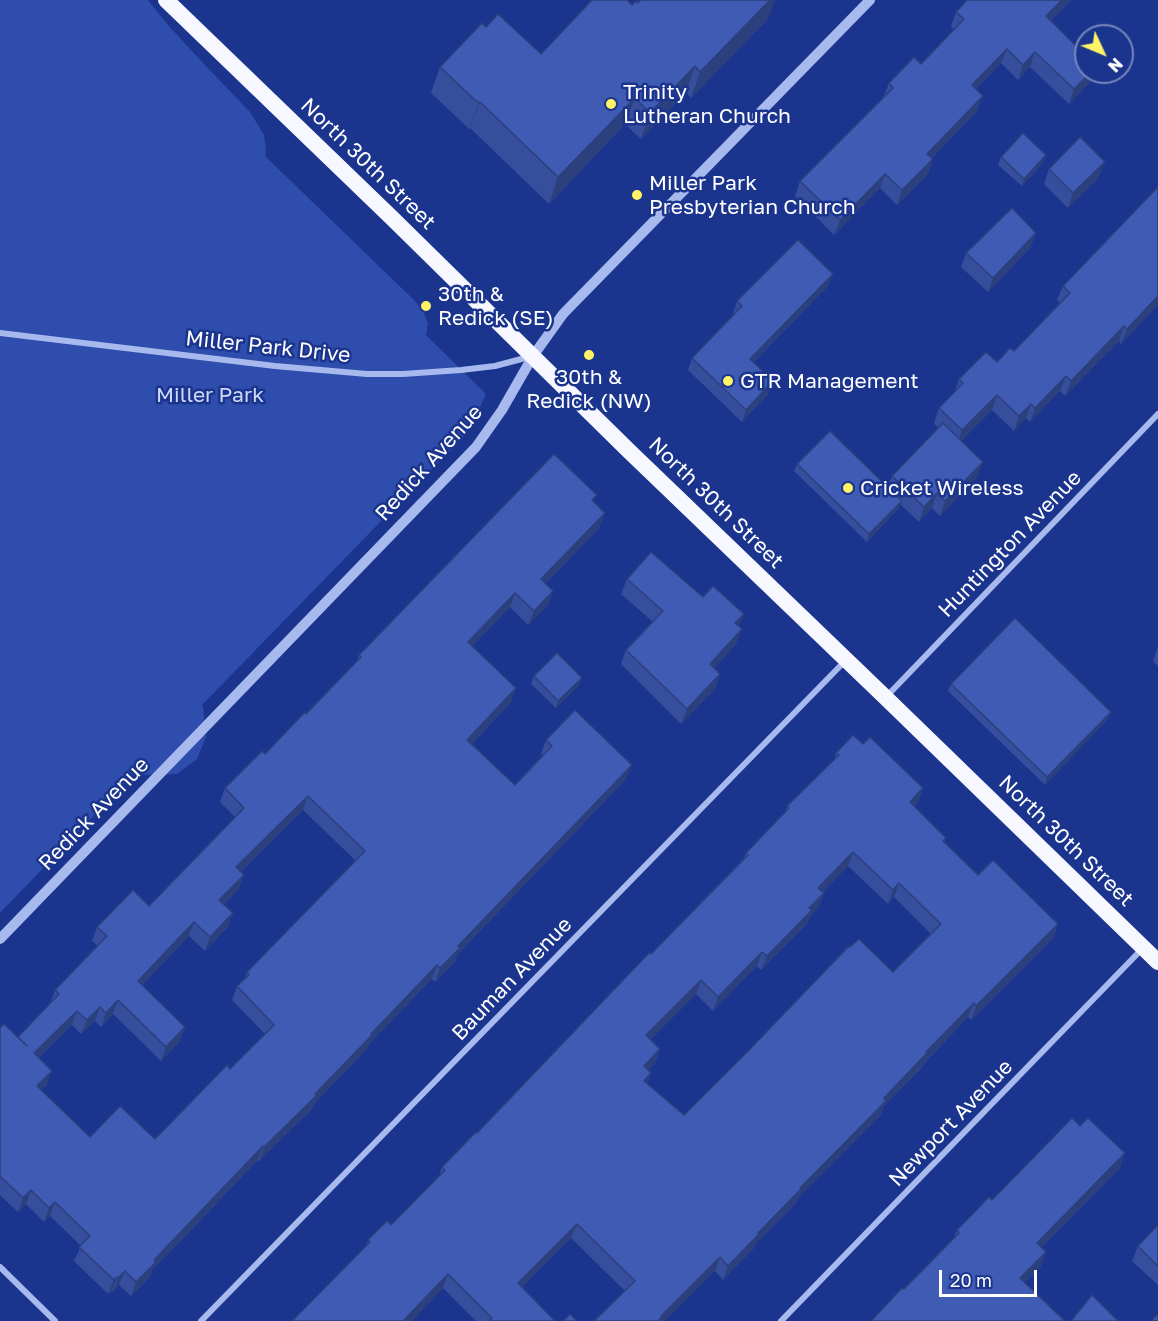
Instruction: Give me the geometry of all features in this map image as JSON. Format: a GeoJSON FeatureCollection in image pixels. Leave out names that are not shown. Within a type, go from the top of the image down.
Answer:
{"type":"FeatureCollection","features":[{"type":"Feature","properties":{"kind":"highway","name":"North 30th Street"},"geometry":{"type":"LineString","coordinates":[[166,0],[1158,962]]}},
{"type":"Feature","properties":{"kind":"street","name":"Redick Avenue"},"geometry":{"type":"LineString","coordinates":[[0,939],[476,447],[563,314],[870,0]]}},
{"type":"Feature","properties":{"kind":"street","name":"Miller Park Drive"},"geometry":{"type":"LineString","coordinates":[[0,333],[275,366],[366,374],[397,375],[461,370],[495,366],[533,357]]}},
{"type":"Feature","properties":{"kind":"street","name":"Huntington Avenue"},"geometry":{"type":"LineString","coordinates":[[886,698],[1158,414]]}},
{"type":"Feature","properties":{"kind":"street","name":"Bauman Avenue"},"geometry":{"type":"LineString","coordinates":[[201,1321],[846,660]]}},
{"type":"Feature","properties":{"kind":"street","name":"Newport Avenue"},"geometry":{"type":"LineString","coordinates":[[781,1321],[1144,948]]}},
{"type":"Feature","properties":{"kind":"street"},"geometry":{"type":"LineString","coordinates":[[0,1268],[55,1321]]}},
{"type":"Feature","properties":{"kind":"green space","name":"Miller Park"},"geometry":{"type":"Polygon","coordinates":[[[0,0],[148,0],[167,24],[250,112],[264,135],[265,156],[415,301],[424,313],[428,324],[426,335],[486,394],[467,433],[202,705],[206,737],[197,759],[177,774],[133,775],[0,913],[0,0]]]}},
{"type":"Feature","properties":{"kind":"building","name":"Trinity Lutheran Church"},"geometry":{"type":"Polygon","coordinates":[[[592,0],[627,0],[632,5],[641,0],[770,0],[700,72],[695,66],[650,113],[635,98],[558,177],[440,67],[482,23],[486,27],[498,14],[541,54],[592,0]]]}},
{"type":"Feature","properties":{"kind":"building"},"geometry":{"type":"Polygon","coordinates":[[[967,0],[1062,0],[1046,16],[1074,44],[1074,84],[1079,84],[1074,89],[1035,52],[1023,65],[1007,49],[972,85],[983,96],[927,154],[933,159],[902,190],[885,174],[840,220],[800,181],[893,88],[889,83],[914,57],[921,64],[964,19],[956,12],[967,0]]]}},
{"type":"Feature","properties":{"kind":"building"},"geometry":{"type":"Polygon","coordinates":[[[1023,133],[1046,155],[1024,179],[1001,157],[1023,133]]]}},
{"type":"Feature","properties":{"kind":"building"},"geometry":{"type":"Polygon","coordinates":[[[1080,137],[1105,162],[1073,193],[1049,169],[1080,137]]]}},
{"type":"Feature","properties":{"kind":"building"},"geometry":{"type":"Polygon","coordinates":[[[1158,187],[1158,296],[1127,329],[1124,326],[1071,381],[1066,376],[1035,408],[1031,404],[1019,416],[997,395],[962,430],[939,408],[963,383],[959,379],[986,352],[997,362],[1010,348],[1014,351],[1070,293],[1063,286],[1158,187]]]}},
{"type":"Feature","properties":{"kind":"building"},"geometry":{"type":"Polygon","coordinates":[[[1012,208],[1036,233],[993,278],[966,253],[1012,208]]]}},
{"type":"Feature","properties":{"kind":"building"},"geometry":{"type":"Polygon","coordinates":[[[798,240],[833,274],[750,359],[773,381],[746,410],[692,358],[742,306],[737,301],[798,240]]]}},
{"type":"Feature","properties":{"kind":"building"},"geometry":{"type":"Polygon","coordinates":[[[943,423],[983,462],[945,501],[937,493],[924,507],[892,476],[943,423]]]}},
{"type":"Feature","properties":{"kind":"building","name":"Cricket Wireless"},"geometry":{"type":"Polygon","coordinates":[[[830,431],[902,501],[869,534],[797,464],[830,431]]]}},
{"type":"Feature","properties":{"kind":"building"},"geometry":{"type":"Polygon","coordinates":[[[554,454],[597,495],[592,500],[605,513],[541,579],[553,591],[534,611],[515,593],[468,642],[516,688],[467,740],[515,785],[552,746],[546,740],[575,710],[632,765],[458,946],[460,948],[440,968],[437,965],[315,1094],[317,1095],[263,1146],[154,1260],[156,1262],[136,1282],[125,1271],[114,1280],[79,1247],[90,1236],[55,1202],[49,1208],[31,1190],[23,1198],[0,1176],[0,1028],[4,1024],[27,1046],[18,1037],[59,994],[55,990],[107,936],[97,927],[133,890],[149,906],[244,808],[225,788],[262,751],[265,754],[305,712],[306,714],[361,657],[359,655],[554,454]],[[308,796],[236,867],[244,875],[219,900],[233,913],[210,937],[194,922],[138,981],[185,1027],[166,1047],[118,1000],[106,1013],[100,1007],[87,1020],[77,1011],[34,1053],[52,1071],[37,1086],[90,1137],[120,1106],[155,1139],[227,1065],[230,1069],[274,1025],[237,986],[249,975],[247,972],[365,851],[308,796]]]}},
{"type":"Feature","properties":{"kind":"building"},"geometry":{"type":"Polygon","coordinates":[[[651,552],[703,597],[713,586],[744,614],[735,623],[742,629],[710,664],[720,674],[687,709],[626,650],[663,611],[627,579],[651,552]]]}},
{"type":"Feature","properties":{"kind":"building"},"geometry":{"type":"Polygon","coordinates":[[[1015,618],[1111,712],[1047,777],[951,684],[1015,618]]]}},
{"type":"Feature","properties":{"kind":"building"},"geometry":{"type":"Polygon","coordinates":[[[557,653],[582,678],[558,701],[534,676],[557,653]]]}},
{"type":"Feature","properties":{"kind":"building"},"geometry":{"type":"Polygon","coordinates":[[[853,735],[863,744],[870,737],[923,788],[910,802],[946,838],[943,841],[978,875],[993,860],[1058,924],[926,1052],[884,1098],[886,1101],[800,1188],[728,1266],[720,1257],[658,1321],[594,1321],[635,1281],[577,1224],[518,1283],[555,1321],[489,1321],[492,1318],[448,1274],[403,1321],[292,1321],[370,1242],[368,1240],[387,1221],[391,1225],[445,1170],[442,1167],[649,953],[651,954],[748,855],[746,853],[789,808],[787,806],[839,755],[836,753],[853,735]],[[853,852],[818,888],[824,893],[809,908],[812,910],[767,956],[762,952],[718,997],[701,980],[646,1035],[660,1049],[644,1066],[651,1073],[644,1081],[684,1115],[849,946],[859,939],[893,972],[941,924],[899,883],[893,890],[853,852]]]}},
{"type":"Feature","properties":{"kind":"building"},"geometry":{"type":"Polygon","coordinates":[[[1072,1118],[1080,1126],[1088,1118],[1125,1153],[1037,1243],[1046,1252],[1020,1278],[1065,1321],[871,1321],[959,1233],[957,1230],[989,1197],[992,1200],[1072,1118]]]}},
{"type":"Feature","properties":{"kind":"building"},"geometry":{"type":"Polygon","coordinates":[[[1158,1225],[1158,1266],[1138,1246],[1158,1225]]]}},
{"type":"Feature","properties":{"kind":"building"},"geometry":{"type":"Polygon","coordinates":[[[1092,1295],[1118,1321],[1071,1321],[1092,1295]]]}},
{"type":"Feature","properties":{"kind":"building"},"geometry":{"type":"Polygon","coordinates":[[[570,1314],[577,1321],[563,1321],[570,1314]]]}},
{"type":"Feature","properties":{"kind":"building"},"geometry":{"type":"Polygon","coordinates":[[[1158,1314],[1158,1321],[1151,1321],[1158,1314]]]}},
{"type":"Feature","properties":{"kind":"place","name":"Trinity Lutheran Church"},"geometry":{"type":"Point","coordinates":[611,104]}},
{"type":"Feature","properties":{"kind":"place","name":"Miller Park Presbyterian Church"},"geometry":{"type":"Point","coordinates":[637,195]}},
{"type":"Feature","properties":{"kind":"place","name":"30th & Redick (SE)"},"geometry":{"type":"Point","coordinates":[426,306]}},
{"type":"Feature","properties":{"kind":"place","name":"30th & Redick (NW)"},"geometry":{"type":"Point","coordinates":[589,355]}},
{"type":"Feature","properties":{"kind":"place","name":"GTR Management"},"geometry":{"type":"Point","coordinates":[728,381]}},
{"type":"Feature","properties":{"kind":"place","name":"Cricket Wireless"},"geometry":{"type":"Point","coordinates":[848,488]}}]}
